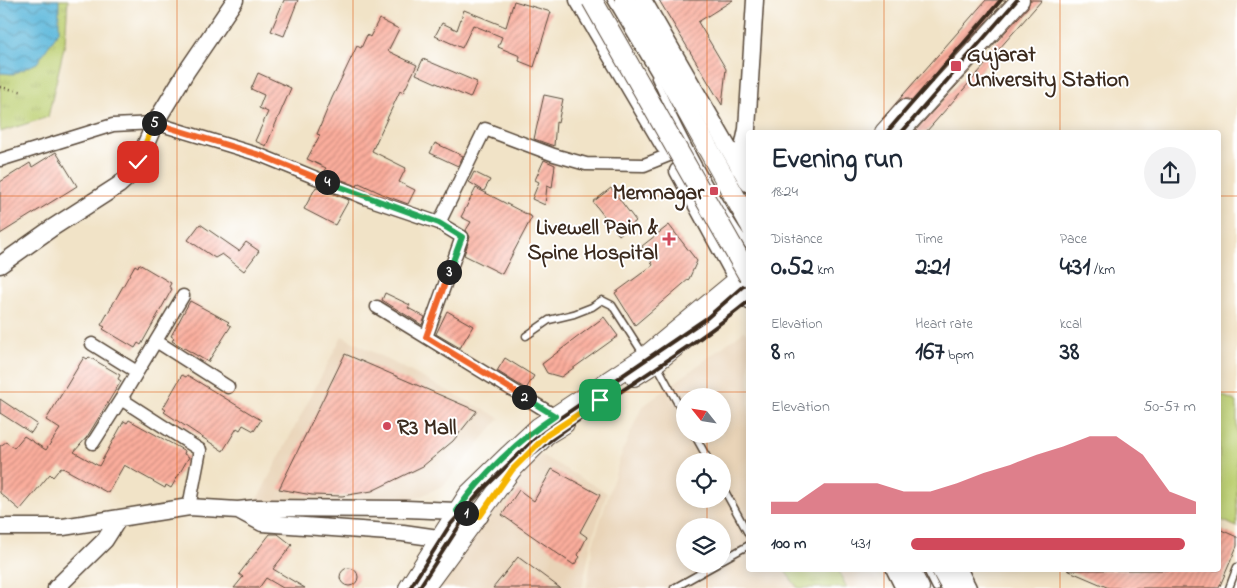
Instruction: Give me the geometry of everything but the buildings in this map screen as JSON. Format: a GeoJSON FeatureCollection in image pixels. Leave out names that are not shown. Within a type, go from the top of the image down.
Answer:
{"type":"FeatureCollection","features":[{"type":"Feature","properties":{"kind":"main road"},"geometry":{"type":"LineString","coordinates":[[425,588],[480,516],[512,470],[547,435],[650,360],[746,285],[592,0]]}},
{"type":"Feature","properties":{"kind":"main road"},"geometry":{"type":"LineString","coordinates":[[626,0],[746,217]]}},
{"type":"Feature","properties":{"kind":"main road"},"geometry":{"type":"LineString","coordinates":[[886,130],[1004,0]]}},
{"type":"Feature","properties":{"kind":"main road"},"geometry":{"type":"LineString","coordinates":[[902,130],[1020,0]]}},
{"type":"Feature","properties":{"kind":"main road"},"geometry":{"type":"LineString","coordinates":[[408,588],[472,489],[538,427],[650,360]]}},
{"type":"Feature","properties":{"kind":"main road"},"geometry":{"type":"LineString","coordinates":[[910,572],[919,588]]}},
{"type":"Feature","properties":{"kind":"main road"},"geometry":{"type":"LineString","coordinates":[[943,572],[952,588]]}},
{"type":"Feature","properties":{"kind":"street"},"geometry":{"type":"LineString","coordinates":[[0,265],[52,228],[119,185],[129,176],[138,162],[155,122],[235,0]]}},
{"type":"Feature","properties":{"kind":"street"},"geometry":{"type":"LineString","coordinates":[[578,0],[746,285]]}},
{"type":"Feature","properties":{"kind":"street"},"geometry":{"type":"LineString","coordinates":[[643,0],[746,179]]}},
{"type":"Feature","properties":{"kind":"street"},"geometry":{"type":"LineString","coordinates":[[747,130],[755,0]]}},
{"type":"Feature","properties":{"kind":"street"},"geometry":{"type":"LineString","coordinates":[[0,160],[113,126],[155,122],[260,155],[366,198],[439,223],[462,237],[426,337]]}},
{"type":"Feature","properties":{"kind":"street"},"geometry":{"type":"LineString","coordinates":[[439,223],[486,129],[554,155],[586,164],[644,165],[669,155]]}},
{"type":"Feature","properties":{"kind":"street"},"geometry":{"type":"LineString","coordinates":[[740,168],[746,134]]}},
{"type":"Feature","properties":{"kind":"street"},"geometry":{"type":"LineString","coordinates":[[93,443],[183,296]]}},
{"type":"Feature","properties":{"kind":"street"},"geometry":{"type":"LineString","coordinates":[[377,307],[555,416]]}},
{"type":"Feature","properties":{"kind":"street"},"geometry":{"type":"LineString","coordinates":[[156,341],[228,387]]}},
{"type":"Feature","properties":{"kind":"street"},"geometry":{"type":"LineString","coordinates":[[92,344],[137,372]]}},
{"type":"Feature","properties":{"kind":"street"},"geometry":{"type":"LineString","coordinates":[[121,399],[200,450],[189,507]]}},
{"type":"Feature","properties":{"kind":"street"},"geometry":{"type":"LineString","coordinates":[[0,527],[63,527],[189,507],[238,510],[265,508],[457,511],[480,516]]}},
{"type":"Feature","properties":{"kind":"street"},"geometry":{"type":"LineString","coordinates":[[238,510],[262,523],[440,537],[460,543]]}},
{"type":"Feature","properties":{"kind":"street"},"geometry":{"type":"LineString","coordinates":[[56,588],[104,540],[119,518]]}},
{"type":"Feature","properties":{"kind":"street"},"geometry":{"type":"LineString","coordinates":[[896,572],[904,588]]}},
{"type":"Feature","properties":{"kind":"street"},"geometry":{"type":"LineString","coordinates":[[960,572],[968,588]]}},
{"type":"Feature","properties":{"kind":"lane"},"geometry":{"type":"LineString","coordinates":[[611,0],[648,64],[689,128],[746,232]]}},
{"type":"Feature","properties":{"kind":"lane"},"geometry":{"type":"LineString","coordinates":[[648,64],[680,132],[734,227],[746,242]]}},
{"type":"Feature","properties":{"kind":"lane"},"geometry":{"type":"LineString","coordinates":[[526,336],[549,320],[574,314],[592,307],[602,300],[612,305],[650,360],[676,402]]}},
{"type":"Feature","properties":{"kind":"lane"},"geometry":{"type":"LineString","coordinates":[[731,502],[746,530]]}},
{"type":"Feature","properties":{"kind":"lane"},"geometry":{"type":"LineString","coordinates":[[731,555],[746,548]]}},
{"type":"Feature","properties":{"kind":"lane"},"geometry":{"type":"LineString","coordinates":[[1229,588],[1237,567]]}},
{"type":"Feature","properties":{"kind":"lane"},"geometry":{"type":"LineString","coordinates":[[928,572],[936,588]]}},
{"type":"Feature","properties":{"kind":"lane"},"geometry":{"type":"LineString","coordinates":[[674,588],[700,573]]}},
{"type":"Feature","properties":{"kind":"path"},"geometry":{"type":"LineString","coordinates":[[0,87],[24,92]]}},
{"type":"Feature","properties":{"kind":"shaded area"},"geometry":{"type":"Polygon","coordinates":[[[744,331],[746,333],[746,572],[872,572],[881,588],[587,588],[593,544],[622,452],[642,407],[744,331]]]}},
{"type":"Feature","properties":{"kind":"shaded area","name":"R3 Mall"},"geometry":{"type":"Polygon","coordinates":[[[342,336],[500,418],[444,485],[411,501],[354,515],[256,502],[342,336]]]}},
{"type":"Feature","properties":{"kind":"shaded area"},"geometry":{"type":"Polygon","coordinates":[[[541,455],[607,493],[591,543],[582,588],[432,588],[512,480],[541,455]]]}},
{"type":"Feature","properties":{"kind":"green space"},"geometry":{"type":"Polygon","coordinates":[[[0,0],[68,0],[65,43],[48,117],[0,132],[0,0]]]}},
{"type":"Feature","properties":{"kind":"green space"},"geometry":{"type":"Polygon","coordinates":[[[1221,395],[1237,402],[1237,527],[1221,520],[1221,395]]]}},
{"type":"Feature","properties":{"kind":"green space"},"geometry":{"type":"Polygon","coordinates":[[[786,572],[839,572],[847,588],[798,588],[786,572]]]}},
{"type":"Feature","properties":{"kind":"water"},"geometry":{"type":"Polygon","coordinates":[[[0,0],[59,0],[59,31],[37,63],[13,74],[0,73],[0,0]]]}},
{"type":"Feature","properties":{"kind":"railway"},"geometry":{"type":"LineString","coordinates":[[889,130],[1001,0]]}},
{"type":"Feature","properties":{"kind":"railway"},"geometry":{"type":"LineString","coordinates":[[904,130],[1017,0]]}},
{"type":"Feature","properties":{"kind":"railway"},"geometry":{"type":"LineString","coordinates":[[410,588],[450,525],[473,499],[547,427],[707,318],[746,284]]}},
{"type":"Feature","properties":{"kind":"railway"},"geometry":{"type":"LineString","coordinates":[[509,473],[567,428],[690,345],[746,303]]}},
{"type":"Feature","properties":{"kind":"railway"},"geometry":{"type":"LineString","coordinates":[[419,588],[465,517]]}},
{"type":"Feature","properties":{"kind":"place","name":"Gujarat University Station"},"geometry":{"type":"Point","coordinates":[956,66]}},
{"type":"Feature","properties":{"kind":"place","name":"Memnagar"},"geometry":{"type":"Point","coordinates":[714,191]}},
{"type":"Feature","properties":{"kind":"place","name":"Livewell Pain & Spine Hospital"},"geometry":{"type":"Point","coordinates":[669,239]}},
{"type":"Feature","properties":{"kind":"place","name":"R3 Mall"},"geometry":{"type":"Point","coordinates":[387,426]}},
{"type":"Feature","properties":{"kind":"route"},"geometry":{"type":"LineString","coordinates":[[138,162],[155,122],[260,155],[366,198],[439,223],[462,237],[426,337],[555,416],[538,427],[472,489],[457,511],[480,516],[512,470],[547,435],[600,400]]}}]}
